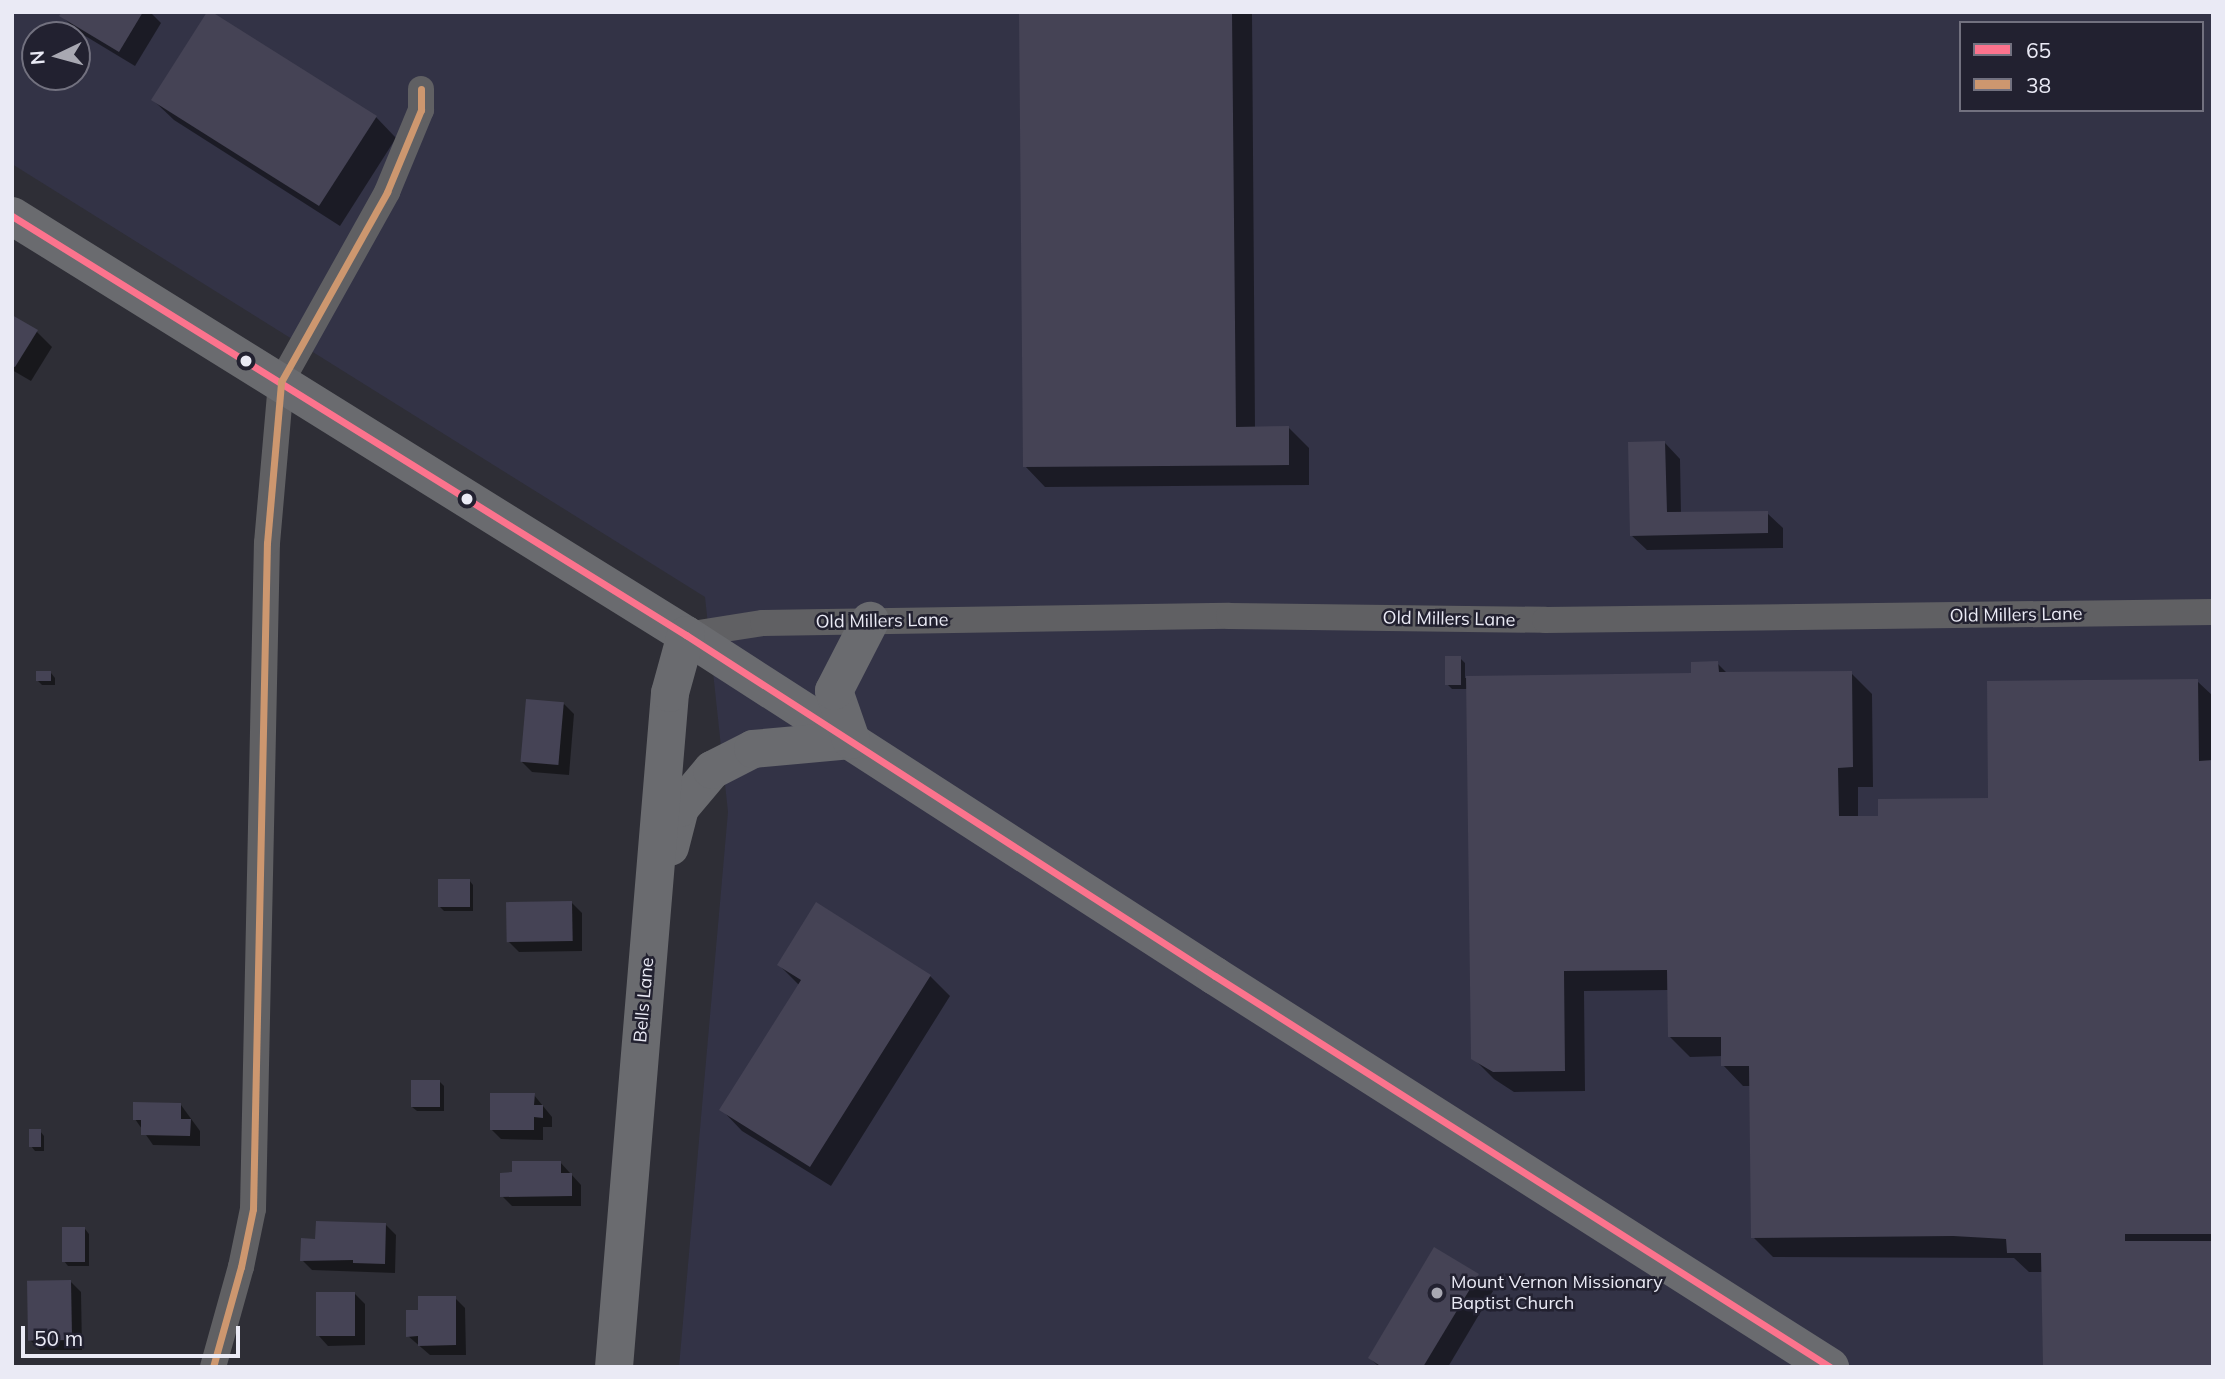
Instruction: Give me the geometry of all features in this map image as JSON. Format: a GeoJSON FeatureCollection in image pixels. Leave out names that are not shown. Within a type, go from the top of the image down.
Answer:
{"type":"FeatureCollection","features":[{"type":"Feature","properties":{"kind":"main road"},"geometry":{"type":"LineString","coordinates":[[12,216],[686,635],[1215,976],[1830,1367]]}},
{"type":"Feature","properties":{"kind":"main road"},"geometry":{"type":"LineString","coordinates":[[851,740],[834,691],[870,621]]}},
{"type":"Feature","properties":{"kind":"main road","name":"Bells Lane"},"geometry":{"type":"LineString","coordinates":[[614,1367],[670,693],[686,635]]}},
{"type":"Feature","properties":{"kind":"main road"},"geometry":{"type":"LineString","coordinates":[[651,924],[680,808],[712,770],[753,749],[851,740]]}},
{"type":"Feature","properties":{"kind":"street"},"geometry":{"type":"LineString","coordinates":[[213,1367],[241,1267],[253,1209],[267,543],[281,382],[387,192],[421,110],[421,89]]}},
{"type":"Feature","properties":{"kind":"street","name":"Old Millers Lane"},"geometry":{"type":"LineString","coordinates":[[686,635],[763,623],[870,621],[1229,616],[1559,620],[2213,612]]}},
{"type":"Feature","properties":{"kind":"shaded area"},"geometry":{"type":"Polygon","coordinates":[[[12,12],[2213,12],[2213,1367],[679,1367],[728,812],[705,597],[12,164],[12,12]]]}},
{"type":"Feature","properties":{"kind":"building"},"geometry":{"type":"Polygon","coordinates":[[[62,12],[143,12],[119,52],[91,35],[91,21],[67,21],[59,16],[62,12]]]}},
{"type":"Feature","properties":{"kind":"building"},"geometry":{"type":"Polygon","coordinates":[[[207,12],[212,12],[377,116],[319,206],[151,100],[207,12]]]}},
{"type":"Feature","properties":{"kind":"building"},"geometry":{"type":"Polygon","coordinates":[[[1019,12],[1232,12],[1236,427],[1289,426],[1289,465],[1023,467],[1019,12]]]}},
{"type":"Feature","properties":{"kind":"building"},"geometry":{"type":"Polygon","coordinates":[[[12,315],[38,330],[15,367],[12,366],[12,315]]]}},
{"type":"Feature","properties":{"kind":"building"},"geometry":{"type":"Polygon","coordinates":[[[1665,441],[1667,512],[1768,511],[1768,533],[1630,536],[1628,442],[1665,441]]]}},
{"type":"Feature","properties":{"kind":"building"},"geometry":{"type":"Polygon","coordinates":[[[1445,656],[1461,656],[1461,685],[1445,685],[1445,656]]]}},
{"type":"Feature","properties":{"kind":"building"},"geometry":{"type":"Polygon","coordinates":[[[1718,661],[1719,672],[1852,671],[1853,767],[1838,768],[1839,816],[1878,816],[1878,799],[1988,798],[1987,681],[2198,679],[2199,761],[2213,760],[2213,1234],[2125,1234],[2125,1241],[2213,1241],[2213,1367],[2043,1367],[2041,1253],[2007,1253],[2006,1239],[1953,1236],[1751,1238],[1749,1066],[1721,1066],[1721,1037],[1668,1037],[1667,970],[1564,971],[1565,1071],[1493,1072],[1471,1059],[1466,676],[1691,673],[1691,662],[1718,661]]]}},
{"type":"Feature","properties":{"kind":"building"},"geometry":{"type":"Polygon","coordinates":[[[36,671],[51,671],[51,681],[36,681],[36,671]]]}},
{"type":"Feature","properties":{"kind":"building"},"geometry":{"type":"Polygon","coordinates":[[[526,699],[564,702],[558,765],[521,762],[526,699]]]}},
{"type":"Feature","properties":{"kind":"building"},"geometry":{"type":"Polygon","coordinates":[[[438,879],[470,879],[470,907],[438,907],[438,879]]]}},
{"type":"Feature","properties":{"kind":"building"},"geometry":{"type":"Polygon","coordinates":[[[572,901],[573,941],[507,942],[506,902],[572,901]]]}},
{"type":"Feature","properties":{"kind":"building"},"geometry":{"type":"Polygon","coordinates":[[[816,902],[931,975],[810,1167],[719,1110],[801,980],[777,965],[816,902]]]}},
{"type":"Feature","properties":{"kind":"building"},"geometry":{"type":"Polygon","coordinates":[[[411,1080],[440,1080],[440,1107],[411,1107],[411,1080]]]}},
{"type":"Feature","properties":{"kind":"building"},"geometry":{"type":"Polygon","coordinates":[[[490,1093],[535,1093],[534,1105],[543,1105],[543,1118],[534,1117],[534,1130],[490,1130],[490,1093]]]}},
{"type":"Feature","properties":{"kind":"building"},"geometry":{"type":"Polygon","coordinates":[[[133,1102],[181,1103],[181,1119],[191,1119],[190,1136],[141,1135],[141,1120],[133,1120],[133,1102]]]}},
{"type":"Feature","properties":{"kind":"building"},"geometry":{"type":"Polygon","coordinates":[[[29,1129],[41,1129],[41,1147],[29,1147],[29,1129]]]}},
{"type":"Feature","properties":{"kind":"building"},"geometry":{"type":"Polygon","coordinates":[[[512,1161],[561,1161],[561,1173],[572,1173],[572,1196],[500,1197],[500,1173],[512,1172],[512,1161]]]}},
{"type":"Feature","properties":{"kind":"building"},"geometry":{"type":"Polygon","coordinates":[[[316,1221],[386,1223],[385,1264],[353,1263],[353,1260],[300,1261],[301,1238],[315,1239],[316,1221]]]}},
{"type":"Feature","properties":{"kind":"building"},"geometry":{"type":"Polygon","coordinates":[[[62,1227],[85,1227],[85,1262],[62,1262],[62,1227]]]}},
{"type":"Feature","properties":{"kind":"building","name":"Mount Vernon Missionary Baptist Church"},"geometry":{"type":"Polygon","coordinates":[[[1434,1247],[1479,1274],[1423,1367],[1382,1367],[1368,1358],[1434,1247]]]}},
{"type":"Feature","properties":{"kind":"building"},"geometry":{"type":"Polygon","coordinates":[[[71,1280],[72,1340],[28,1341],[27,1281],[71,1280]]]}},
{"type":"Feature","properties":{"kind":"building"},"geometry":{"type":"Polygon","coordinates":[[[316,1292],[355,1292],[355,1336],[316,1336],[316,1292]]]}},
{"type":"Feature","properties":{"kind":"building"},"geometry":{"type":"Polygon","coordinates":[[[418,1296],[456,1296],[456,1345],[418,1346],[418,1336],[406,1337],[406,1310],[418,1310],[418,1296]]]}},
{"type":"Feature","properties":{"kind":"transit line","name":"38"},"geometry":{"type":"LineString","coordinates":[[213,1367],[241,1267],[253,1209],[267,543],[281,382],[387,192],[421,110],[421,89]]}},
{"type":"Feature","properties":{"kind":"transit line","name":"65"},"geometry":{"type":"LineString","coordinates":[[12,216],[686,635],[1215,976],[1830,1367]]}},
{"type":"Feature","properties":{"kind":"place","name":"Mount Vernon Missionary Baptist Church"},"geometry":{"type":"Point","coordinates":[1437,1293]}}]}
